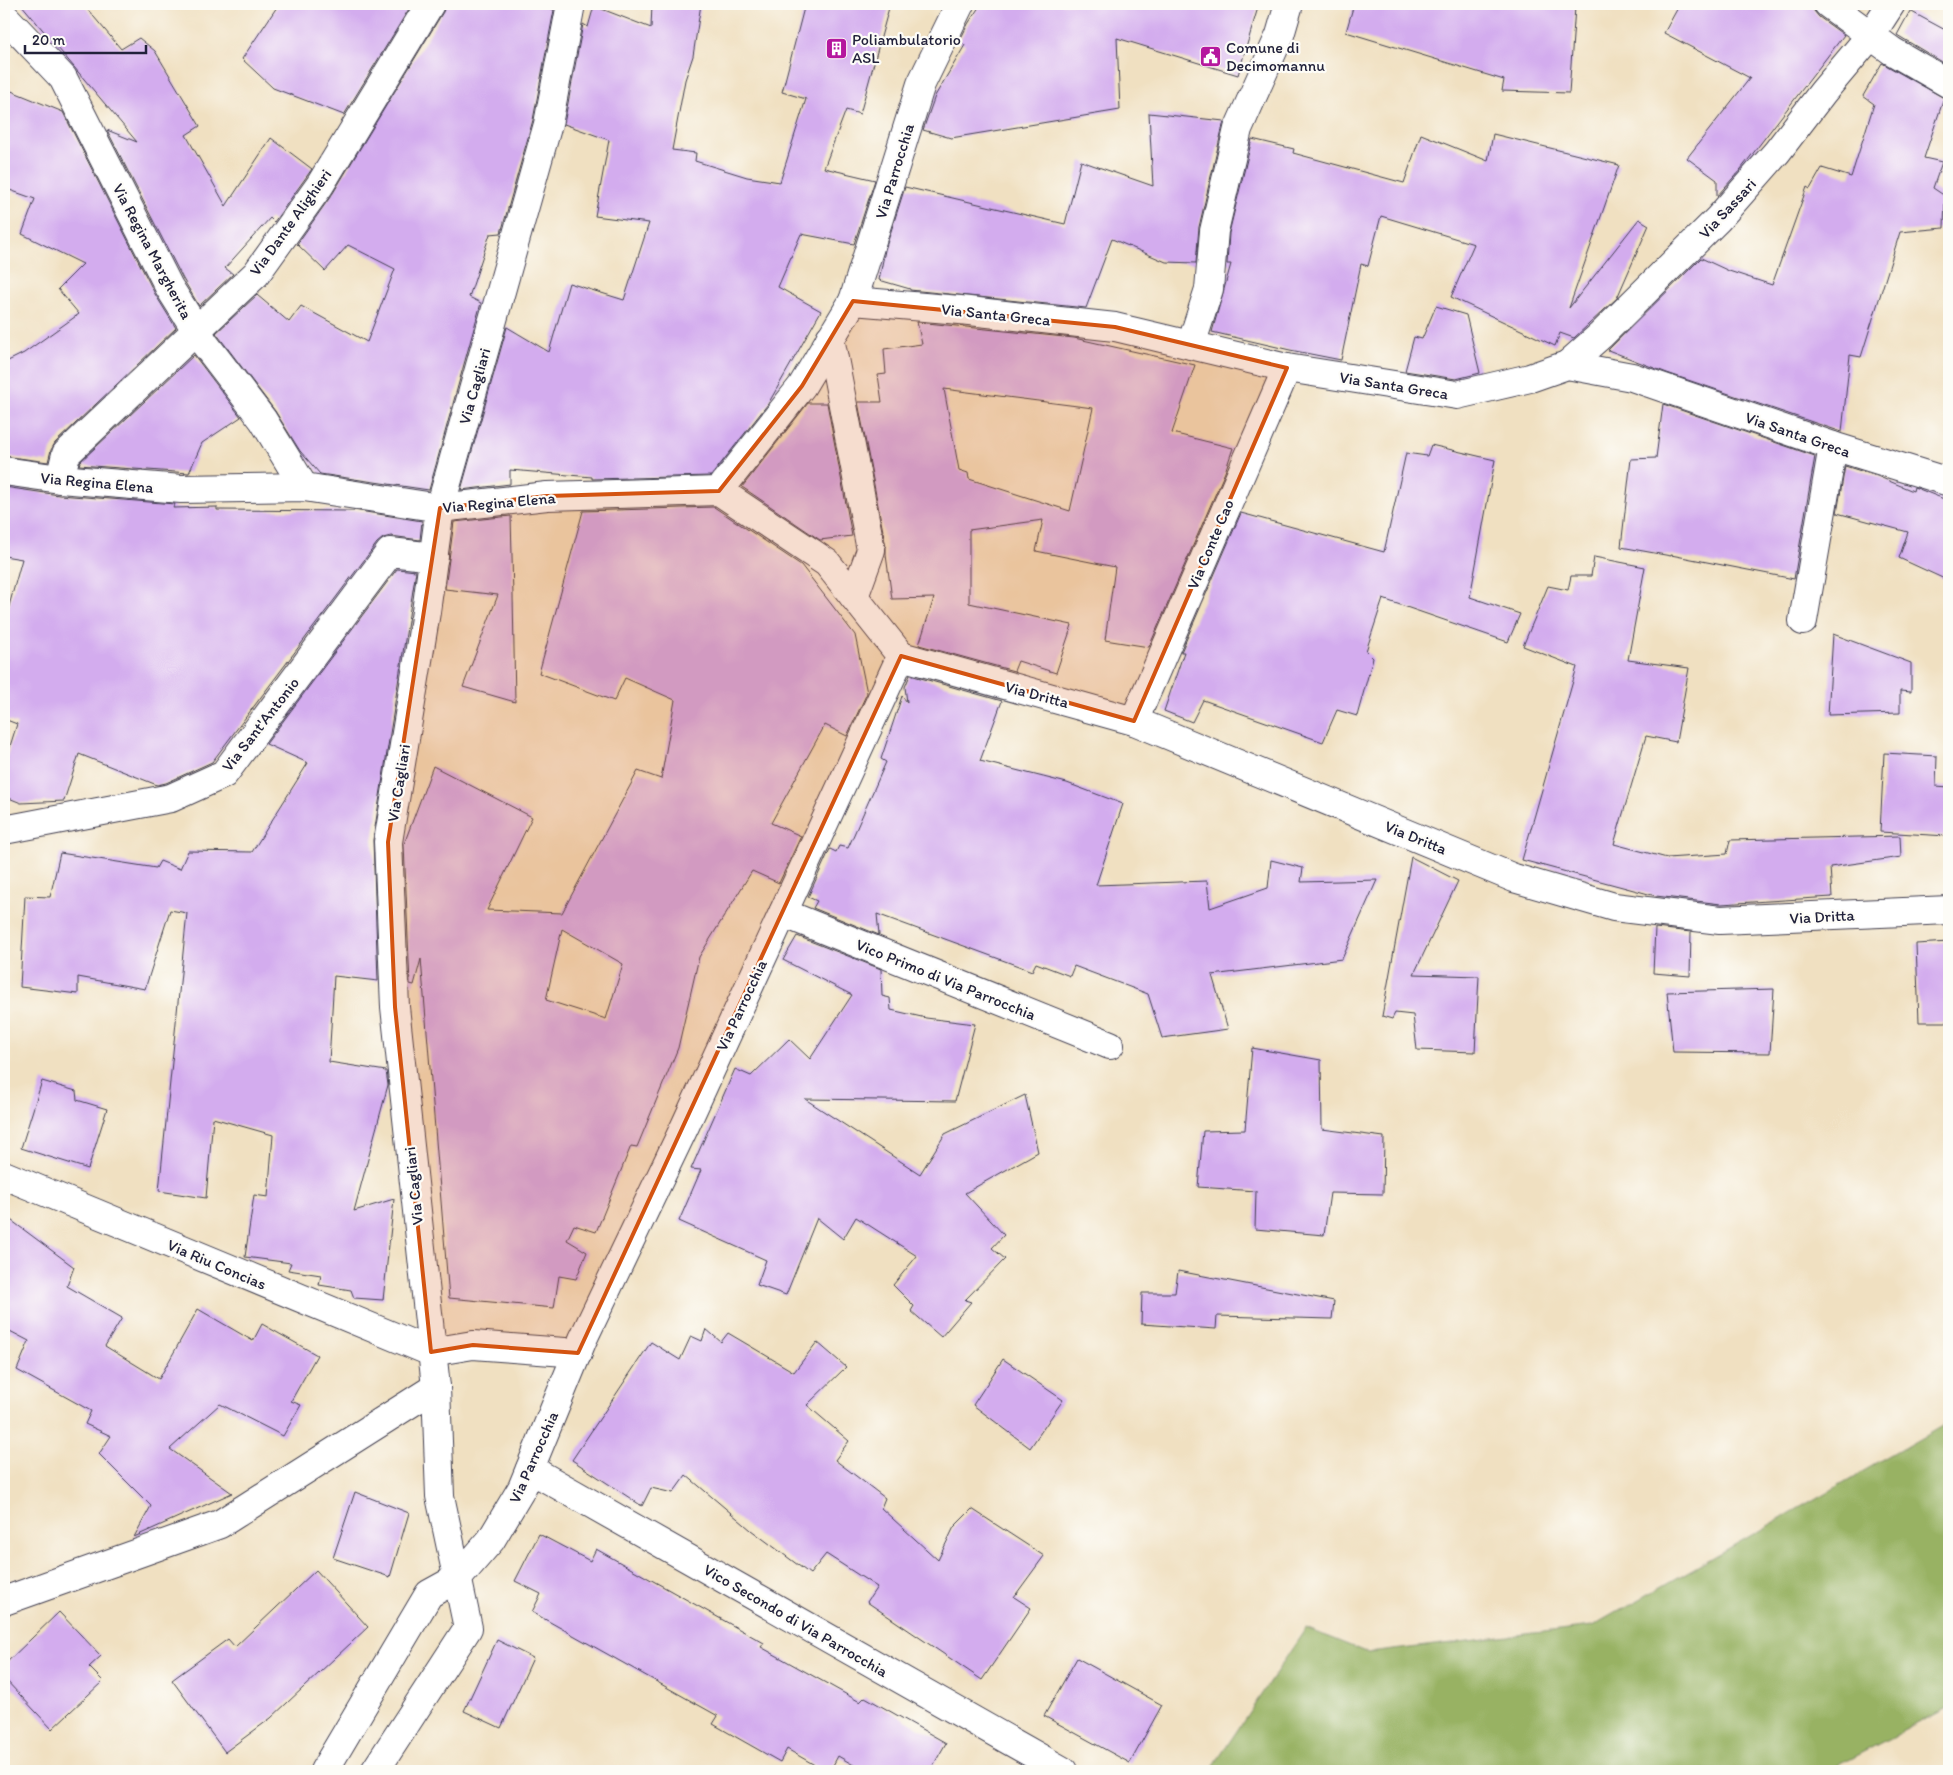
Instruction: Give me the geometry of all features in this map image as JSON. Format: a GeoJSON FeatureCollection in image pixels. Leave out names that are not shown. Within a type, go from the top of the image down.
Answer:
{"type":"FeatureCollection","features":[{"type":"Feature","properties":{"kind":"street","name":"Via Dante Alighieri"},"geometry":{"type":"LineString","coordinates":[[60,480],[66,454],[256,274],[314,193],[430,4]]}},
{"type":"Feature","properties":{"kind":"street","name":"Via Cagliari"},"geometry":{"type":"LineString","coordinates":[[458,1578],[440,1496],[436,1387],[394,1007],[388,842],[440,508],[548,124],[571,4]]}},
{"type":"Feature","properties":{"kind":"street","name":"Via Parrocchia"},"geometry":{"type":"LineString","coordinates":[[719,492],[802,386],[853,301],[921,84],[960,4]]}},
{"type":"Feature","properties":{"kind":"street"},"geometry":{"type":"LineString","coordinates":[[1191,345],[1209,289],[1214,231],[1238,129],[1280,35],[1289,4]]}},
{"type":"Feature","properties":{"kind":"street"},"geometry":{"type":"LineString","coordinates":[[1828,4],[1892,51],[1949,84]]}},
{"type":"Feature","properties":{"kind":"street","name":"Via Sassari"},"geometry":{"type":"LineString","coordinates":[[1567,365],[1602,335],[1718,219],[1777,152],[1823,92],[1871,35],[1891,4]]}},
{"type":"Feature","properties":{"kind":"street","name":"Via Regina Margherita"},"geometry":{"type":"LineString","coordinates":[[4,16],[63,78],[169,287],[196,331],[263,420],[304,487]]}},
{"type":"Feature","properties":{"kind":"street","name":"Via Santa Greca"},"geometry":{"type":"LineString","coordinates":[[853,301],[1115,326],[1287,368],[1457,395],[1530,378],[1567,365],[1632,377],[1833,446],[1949,482]]}},
{"type":"Feature","properties":{"kind":"street"},"geometry":{"type":"LineString","coordinates":[[830,338],[871,550],[854,598]]}},
{"type":"Feature","properties":{"kind":"street","name":"Via Conte Cao"},"geometry":{"type":"LineString","coordinates":[[1134,721],[1287,368]]}},
{"type":"Feature","properties":{"kind":"street"},"geometry":{"type":"LineString","coordinates":[[1803,621],[1833,446]]}},
{"type":"Feature","properties":{"kind":"street","name":"Via Regina Elena"},"geometry":{"type":"LineString","coordinates":[[4,471],[60,480],[182,489],[304,487],[440,508],[547,496],[719,492]]}},
{"type":"Feature","properties":{"kind":"street"},"geometry":{"type":"LineString","coordinates":[[719,492],[827,563],[900,656]]}},
{"type":"Feature","properties":{"kind":"street","name":"Via Sant'Antonio"},"geometry":{"type":"LineString","coordinates":[[4,830],[171,798],[224,774],[390,552],[434,556]]}},
{"type":"Feature","properties":{"kind":"street","name":"Via Parrocchia"},"geometry":{"type":"LineString","coordinates":[[324,1771],[429,1594],[458,1578],[491,1540],[522,1488],[578,1353],[690,1117],[900,656]]}},
{"type":"Feature","properties":{"kind":"street","name":"Via Dritta"},"geometry":{"type":"LineString","coordinates":[[900,656],[1134,721],[1514,878],[1614,908],[1720,920],[1949,910]]}},
{"type":"Feature","properties":{"kind":"street","name":"Vico Primo di Via Parrocchia"},"geometry":{"type":"LineString","coordinates":[[783,913],[1110,1045]]}},
{"type":"Feature","properties":{"kind":"street","name":"Via Riu Concias"},"geometry":{"type":"LineString","coordinates":[[4,1176],[431,1352]]}},
{"type":"Feature","properties":{"kind":"street"},"geometry":{"type":"LineString","coordinates":[[431,1352],[473,1345],[578,1353]]}},
{"type":"Feature","properties":{"kind":"street"},"geometry":{"type":"LineString","coordinates":[[4,1602],[220,1524],[436,1387]]}},
{"type":"Feature","properties":{"kind":"street","name":"Vico Secondo di Via Parrocchia"},"geometry":{"type":"LineString","coordinates":[[530,1469],[1063,1771]]}},
{"type":"Feature","properties":{"kind":"street"},"geometry":{"type":"LineString","coordinates":[[375,1771],[468,1628],[458,1578]]}},
{"type":"Feature","properties":{"kind":"highlighted area"},"geometry":{"type":"Polygon","coordinates":[[[853,301],[1115,327],[1287,368],[1134,721],[901,656],[578,1353],[473,1345],[431,1352],[395,1007],[388,842],[440,508],[547,496],[719,491],[802,386],[853,301]]]}},
{"type":"Feature","properties":{"kind":"green space"},"geometry":{"type":"Polygon","coordinates":[[[1949,1422],[1949,1707],[1827,1771],[1210,1771],[1306,1628],[1368,1653],[1593,1626],[1949,1422]]]}},
{"type":"Feature","properties":{"kind":"building"},"geometry":{"type":"Polygon","coordinates":[[[21,4],[83,4],[121,49],[139,38],[155,51],[200,126],[186,135],[226,206],[271,138],[312,169],[274,222],[270,218],[225,268],[233,274],[199,306],[183,279],[107,130],[137,142],[21,4]]]}},
{"type":"Feature","properties":{"kind":"building"},"geometry":{"type":"Polygon","coordinates":[[[279,4],[412,4],[344,115],[273,88],[242,59],[279,4]]]}},
{"type":"Feature","properties":{"kind":"building"},"geometry":{"type":"Polygon","coordinates":[[[446,4],[541,4],[554,10],[533,120],[501,233],[490,234],[469,297],[481,303],[429,490],[320,474],[300,451],[275,411],[216,333],[257,295],[289,322],[301,306],[367,342],[395,269],[348,245],[325,271],[297,244],[333,193],[443,12],[446,4]]]}},
{"type":"Feature","properties":{"kind":"building"},"geometry":{"type":"Polygon","coordinates":[[[652,4],[701,4],[693,56],[685,80],[672,150],[696,153],[695,161],[747,177],[780,182],[806,99],[782,92],[805,4],[890,4],[860,114],[846,110],[824,168],[875,180],[854,244],[801,234],[778,287],[821,311],[768,404],[711,476],[592,479],[592,477],[510,470],[510,484],[461,490],[507,327],[549,352],[569,283],[624,300],[649,223],[595,216],[609,140],[564,124],[583,24],[588,27],[594,6],[651,28],[652,4]]]}},
{"type":"Feature","properties":{"kind":"building"},"geometry":{"type":"Polygon","coordinates":[[[981,4],[1259,4],[1238,75],[1117,38],[1120,110],[951,138],[923,130],[935,96],[965,45],[959,42],[981,4]]]}},
{"type":"Feature","properties":{"kind":"building"},"geometry":{"type":"Polygon","coordinates":[[[1354,4],[1551,4],[1575,7],[1569,93],[1502,91],[1504,80],[1346,32],[1354,4]]]}},
{"type":"Feature","properties":{"kind":"building"},"geometry":{"type":"Polygon","coordinates":[[[1680,4],[1813,4],[1814,11],[1819,17],[1844,35],[1741,169],[1717,196],[1717,180],[1687,158],[1750,78],[1664,33],[1680,4]]]}},
{"type":"Feature","properties":{"kind":"building"},"geometry":{"type":"Polygon","coordinates":[[[1910,11],[1949,32],[1949,66],[1897,35],[1910,11]]]}},
{"type":"Feature","properties":{"kind":"building"},"geometry":{"type":"Polygon","coordinates":[[[1882,63],[1944,98],[1924,158],[1942,162],[1933,188],[1945,196],[1944,228],[1900,232],[1861,357],[1850,355],[1842,432],[1667,373],[1608,350],[1701,258],[1729,271],[1772,285],[1807,187],[1810,189],[1822,168],[1851,177],[1874,104],[1863,96],[1882,63]]]}},
{"type":"Feature","properties":{"kind":"building"},"geometry":{"type":"Polygon","coordinates":[[[4,88],[63,112],[155,294],[176,328],[55,443],[48,462],[4,456],[4,363],[24,353],[79,314],[58,289],[83,264],[22,234],[35,199],[4,188],[4,88]]]}},
{"type":"Feature","properties":{"kind":"building"},"geometry":{"type":"Polygon","coordinates":[[[1149,113],[1224,121],[1199,227],[1196,263],[1166,262],[1112,239],[1086,308],[910,290],[879,280],[885,250],[905,187],[1065,224],[1081,161],[1153,186],[1149,113]]]}},
{"type":"Feature","properties":{"kind":"building"},"geometry":{"type":"Polygon","coordinates":[[[1421,134],[1488,161],[1493,134],[1619,165],[1569,308],[1639,219],[1649,225],[1617,298],[1574,338],[1560,333],[1555,346],[1451,297],[1474,244],[1381,216],[1368,266],[1361,264],[1341,360],[1212,332],[1231,264],[1227,264],[1229,233],[1252,139],[1294,149],[1293,153],[1404,183],[1421,134]]]}},
{"type":"Feature","properties":{"kind":"building"},"geometry":{"type":"Polygon","coordinates":[[[1436,306],[1466,315],[1480,373],[1456,379],[1405,371],[1414,337],[1422,339],[1436,306]]]}},
{"type":"Feature","properties":{"kind":"building"},"geometry":{"type":"Polygon","coordinates":[[[917,322],[1074,338],[1195,365],[1172,433],[1233,448],[1225,472],[1149,647],[1105,640],[1115,567],[1036,551],[1043,520],[969,530],[969,603],[1072,625],[1056,673],[1018,661],[1014,671],[919,645],[934,598],[892,599],[886,547],[858,402],[882,402],[878,375],[886,374],[884,349],[922,344],[917,322]],[[944,389],[959,470],[968,473],[969,479],[1070,511],[1093,408],[944,389]]]}},
{"type":"Feature","properties":{"kind":"building"},"geometry":{"type":"Polygon","coordinates":[[[194,355],[241,417],[202,443],[189,473],[79,465],[80,462],[194,355]]]}},
{"type":"Feature","properties":{"kind":"building"},"geometry":{"type":"Polygon","coordinates":[[[808,403],[827,403],[852,536],[820,540],[742,487],[808,403]]]}},
{"type":"Feature","properties":{"kind":"building"},"geometry":{"type":"Polygon","coordinates":[[[1663,404],[1815,456],[1794,579],[1621,547],[1631,459],[1656,458],[1663,404]]]}},
{"type":"Feature","properties":{"kind":"building"},"geometry":{"type":"Polygon","coordinates":[[[1431,445],[1495,460],[1470,597],[1520,614],[1508,642],[1383,599],[1366,651],[1373,658],[1357,716],[1337,710],[1323,742],[1203,700],[1192,722],[1164,711],[1184,652],[1181,652],[1241,513],[1384,552],[1406,453],[1427,456],[1431,445]]]}},
{"type":"Feature","properties":{"kind":"building"},"geometry":{"type":"Polygon","coordinates":[[[1845,466],[1877,476],[1913,491],[1914,487],[1949,501],[1949,581],[1899,558],[1908,532],[1837,513],[1845,466]]]}},
{"type":"Feature","properties":{"kind":"building"},"geometry":{"type":"Polygon","coordinates":[[[4,487],[59,495],[175,504],[173,508],[217,507],[217,510],[353,510],[422,521],[420,540],[391,536],[383,538],[377,543],[212,762],[166,783],[157,785],[79,754],[64,801],[21,803],[4,796],[4,765],[17,724],[4,719],[4,624],[22,559],[4,556],[4,487]]]}},
{"type":"Feature","properties":{"kind":"building"},"geometry":{"type":"Polygon","coordinates":[[[714,507],[801,565],[855,635],[867,693],[847,736],[825,725],[771,823],[801,836],[779,883],[752,871],[699,957],[678,1048],[637,1147],[631,1146],[596,1232],[574,1225],[567,1240],[587,1252],[576,1279],[559,1276],[554,1308],[449,1298],[421,959],[414,985],[410,984],[404,844],[433,766],[532,817],[487,910],[562,913],[638,771],[661,779],[675,700],[625,678],[614,701],[539,673],[583,511],[714,507]],[[562,929],[546,1000],[606,1019],[623,964],[562,929]]]}},
{"type":"Feature","properties":{"kind":"building"},"geometry":{"type":"Polygon","coordinates":[[[511,516],[515,702],[463,687],[498,595],[445,589],[454,522],[511,516]]]}},
{"type":"Feature","properties":{"kind":"building"},"geometry":{"type":"Polygon","coordinates":[[[1594,557],[1645,567],[1628,660],[1689,668],[1676,742],[1646,736],[1614,844],[1667,858],[1727,854],[1730,840],[1900,836],[1901,857],[1830,867],[1832,897],[1721,904],[1656,896],[1522,860],[1577,667],[1523,646],[1548,586],[1568,590],[1571,576],[1591,576],[1594,557]]]}},
{"type":"Feature","properties":{"kind":"building"},"geometry":{"type":"Polygon","coordinates":[[[397,569],[416,571],[373,840],[378,981],[334,976],[329,1062],[386,1071],[388,1085],[354,1211],[394,1199],[383,1300],[354,1298],[351,1290],[319,1285],[321,1275],[288,1270],[291,1263],[245,1257],[254,1195],[268,1197],[273,1135],[213,1118],[206,1198],[159,1191],[187,913],[170,910],[145,989],[78,977],[78,994],[20,987],[25,896],[50,897],[60,853],[156,868],[160,861],[180,869],[188,851],[252,852],[308,763],[266,744],[397,569]]]}},
{"type":"Feature","properties":{"kind":"building"},"geometry":{"type":"Polygon","coordinates":[[[1833,634],[1911,663],[1911,692],[1900,691],[1900,713],[1828,715],[1833,634]]]}},
{"type":"Feature","properties":{"kind":"building"},"geometry":{"type":"Polygon","coordinates":[[[910,675],[1002,701],[980,761],[1067,783],[1123,804],[1096,885],[1207,881],[1210,908],[1268,888],[1271,860],[1303,868],[1301,882],[1377,880],[1342,959],[1212,975],[1228,1029],[1162,1038],[1148,994],[1074,966],[1070,976],[1036,963],[1032,971],[877,914],[879,935],[813,908],[817,901],[808,897],[830,849],[836,852],[839,846],[848,848],[886,762],[881,759],[902,696],[907,702],[905,687],[910,675]]]}},
{"type":"Feature","properties":{"kind":"building"},"geometry":{"type":"Polygon","coordinates":[[[1884,753],[1937,756],[1936,786],[1949,787],[1947,836],[1880,832],[1884,753]]]}},
{"type":"Feature","properties":{"kind":"building"},"geometry":{"type":"Polygon","coordinates":[[[1411,857],[1458,881],[1414,974],[1479,976],[1475,1052],[1417,1050],[1413,1015],[1395,1013],[1392,1019],[1382,1016],[1411,857]]]}},
{"type":"Feature","properties":{"kind":"building"},"geometry":{"type":"Polygon","coordinates":[[[1655,928],[1691,932],[1690,976],[1653,973],[1655,928]]]}},
{"type":"Feature","properties":{"kind":"building"},"geometry":{"type":"Polygon","coordinates":[[[797,936],[881,969],[882,996],[890,998],[891,1010],[926,1018],[975,1024],[955,1101],[805,1099],[920,1174],[945,1134],[1025,1095],[1038,1152],[965,1193],[1004,1235],[992,1248],[1005,1259],[965,1300],[971,1302],[941,1337],[911,1311],[914,1306],[893,1285],[917,1256],[856,1217],[843,1239],[817,1218],[786,1295],[757,1285],[766,1260],[679,1221],[701,1170],[691,1169],[735,1069],[751,1076],[789,1039],[810,1059],[852,995],[783,960],[797,936]]]}},
{"type":"Feature","properties":{"kind":"building"},"geometry":{"type":"Polygon","coordinates":[[[1949,942],[1949,1022],[1919,1022],[1916,944],[1949,942]]]}},
{"type":"Feature","properties":{"kind":"building"},"geometry":{"type":"Polygon","coordinates":[[[1774,989],[1770,1053],[1673,1052],[1667,992],[1774,989]]]}},
{"type":"Feature","properties":{"kind":"building"},"geometry":{"type":"Polygon","coordinates":[[[1252,1048],[1321,1060],[1322,1129],[1384,1137],[1383,1194],[1330,1193],[1324,1235],[1255,1229],[1256,1191],[1198,1187],[1203,1131],[1245,1130],[1252,1048]]]}},
{"type":"Feature","properties":{"kind":"building"},"geometry":{"type":"Polygon","coordinates":[[[42,1081],[76,1091],[77,1100],[107,1109],[88,1169],[21,1148],[42,1081]]]}},
{"type":"Feature","properties":{"kind":"building"},"geometry":{"type":"Polygon","coordinates":[[[4,1215],[74,1267],[67,1286],[122,1318],[105,1346],[159,1379],[198,1309],[253,1341],[262,1324],[317,1355],[291,1401],[301,1405],[283,1436],[220,1404],[170,1449],[232,1493],[134,1537],[151,1506],[99,1454],[111,1436],[85,1424],[91,1411],[17,1370],[29,1341],[4,1328],[4,1215]]]}},
{"type":"Feature","properties":{"kind":"building"},"geometry":{"type":"Polygon","coordinates":[[[1178,1271],[1334,1301],[1332,1319],[1217,1316],[1216,1329],[1141,1324],[1142,1293],[1175,1293],[1178,1271]]]}},
{"type":"Feature","properties":{"kind":"building"},"geometry":{"type":"Polygon","coordinates":[[[706,1329],[721,1342],[728,1333],[794,1372],[817,1342],[846,1367],[807,1405],[849,1441],[835,1460],[885,1498],[881,1508],[938,1560],[954,1527],[972,1509],[1044,1556],[1014,1597],[1031,1608],[982,1680],[867,1602],[877,1587],[826,1554],[810,1574],[751,1530],[686,1475],[673,1493],[651,1488],[642,1506],[572,1460],[651,1342],[680,1360],[691,1336],[702,1341],[706,1329]]]}},
{"type":"Feature","properties":{"kind":"building"},"geometry":{"type":"Polygon","coordinates":[[[1003,1359],[1063,1400],[1030,1448],[973,1405],[1003,1359]]]}},
{"type":"Feature","properties":{"kind":"building"},"geometry":{"type":"Polygon","coordinates":[[[355,1492],[409,1513],[390,1577],[333,1558],[355,1492]]]}},
{"type":"Feature","properties":{"kind":"building"},"geometry":{"type":"Polygon","coordinates":[[[539,1534],[590,1561],[596,1549],[764,1643],[761,1647],[860,1702],[865,1697],[946,1743],[930,1771],[864,1771],[838,1756],[830,1771],[825,1771],[787,1749],[780,1762],[713,1724],[718,1716],[532,1612],[541,1594],[515,1581],[539,1534]]]}},
{"type":"Feature","properties":{"kind":"building"},"geometry":{"type":"Polygon","coordinates":[[[316,1570],[368,1627],[271,1718],[225,1752],[172,1680],[228,1639],[235,1647],[316,1570]]]}},
{"type":"Feature","properties":{"kind":"building"},"geometry":{"type":"Polygon","coordinates":[[[59,1612],[101,1656],[89,1667],[103,1681],[52,1729],[4,1678],[4,1665],[59,1612]]]}},
{"type":"Feature","properties":{"kind":"building"},"geometry":{"type":"Polygon","coordinates":[[[497,1640],[533,1658],[501,1728],[464,1711],[497,1640]]]}},
{"type":"Feature","properties":{"kind":"building"},"geometry":{"type":"Polygon","coordinates":[[[1077,1658],[1162,1705],[1130,1763],[1044,1716],[1077,1658]]]}},
{"type":"Feature","properties":{"kind":"place","name":"Poliambulatorio ASL"},"geometry":{"type":"Point","coordinates":[836,48]}},
{"type":"Feature","properties":{"kind":"place","name":"Comune di Decimomannu"},"geometry":{"type":"Point","coordinates":[1210,56]}}]}
